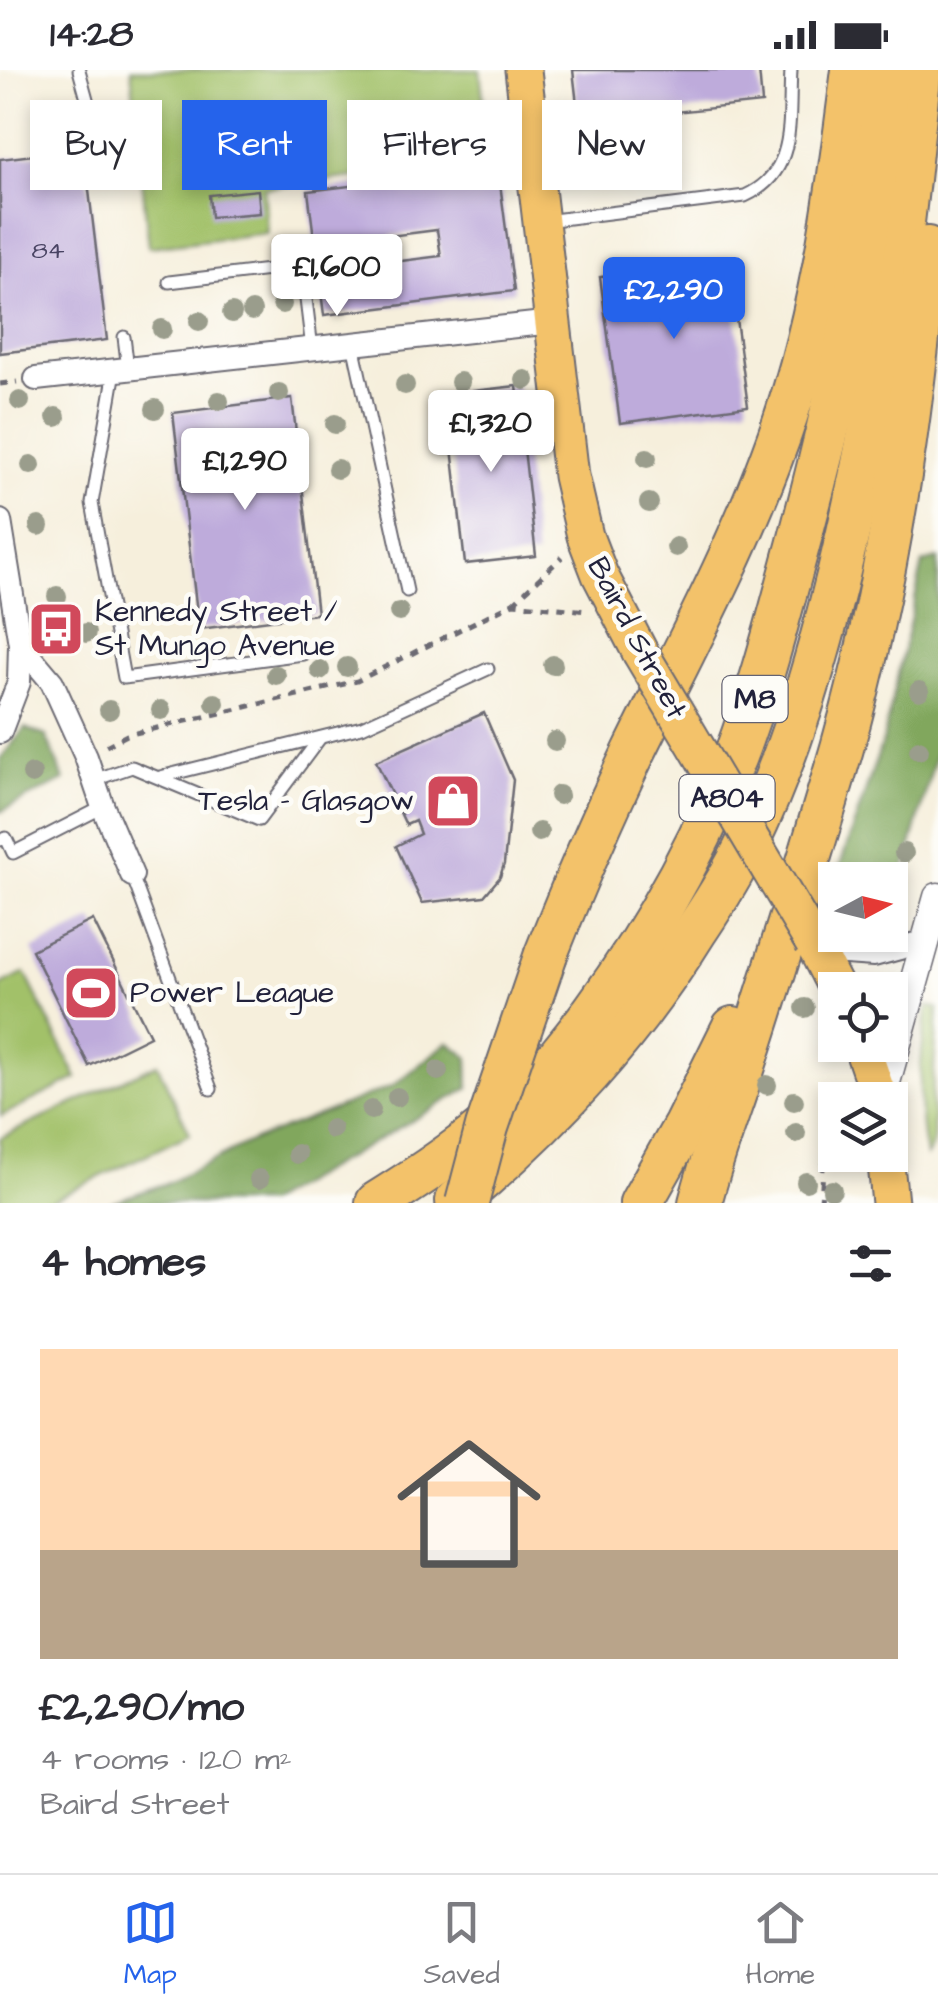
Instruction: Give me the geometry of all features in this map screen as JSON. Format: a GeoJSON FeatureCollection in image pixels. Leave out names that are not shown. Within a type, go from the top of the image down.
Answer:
{"type":"FeatureCollection","features":[{"type":"Feature","properties":{"kind":"highway","name":"M8"},"geometry":{"type":"LineString","coordinates":[[467,1203],[487,1127],[546,954],[611,801],[708,604],[773,456],[794,392],[830,234],[853,70]]}},
{"type":"Feature","properties":{"kind":"highway","name":"M8"},"geometry":{"type":"LineString","coordinates":[[377,1203],[460,1148],[557,1058],[611,987],[700,836],[735,757],[755,698],[810,500],[856,294],[889,70]]}},
{"type":"Feature","properties":{"kind":"highway","name":"M8"},"geometry":{"type":"LineString","coordinates":[[454,1203],[552,1114],[602,1062],[645,1006],[715,901],[746,847],[774,782],[826,624],[859,489],[894,292],[920,70]]}},
{"type":"Feature","properties":{"kind":"highway"},"geometry":{"type":"LineString","coordinates":[[700,1203],[744,1069],[860,677],[890,539],[922,301],[938,128]]}},
{"type":"Feature","properties":{"kind":"highway"},"geometry":{"type":"LineString","coordinates":[[641,1203],[748,998],[818,825]]}},
{"type":"Feature","properties":{"kind":"highway","name":"M8"},"geometry":{"type":"LineString","coordinates":[[490,1203],[546,954]]}},
{"type":"Feature","properties":{"kind":"main road","name":"Baird Street"},"geometry":{"type":"LineString","coordinates":[[523,70],[571,476],[585,536],[640,652],[828,972]]}},
{"type":"Feature","properties":{"kind":"main road"},"geometry":{"type":"LineString","coordinates":[[887,1172],[890,1203]]}},
{"type":"Feature","properties":{"kind":"street"},"geometry":{"type":"LineString","coordinates":[[36,379],[552,322]]}},
{"type":"Feature","properties":{"kind":"street"},"geometry":{"type":"LineString","coordinates":[[0,521],[20,644],[19,682],[0,732]]}},
{"type":"Feature","properties":{"kind":"street"},"geometry":{"type":"LineString","coordinates":[[20,644],[52,682],[132,875]]}},
{"type":"Feature","properties":{"kind":"street"},"geometry":{"type":"LineString","coordinates":[[886,1082],[938,898]]}},
{"type":"Feature","properties":{"kind":"street"},"geometry":{"type":"LineString","coordinates":[[815,947],[874,955],[926,941]]}},
{"type":"Feature","properties":{"kind":"lane"},"geometry":{"type":"LineString","coordinates":[[78,70],[87,100]]}},
{"type":"Feature","properties":{"kind":"lane"},"geometry":{"type":"LineString","coordinates":[[541,222],[744,196],[756,191],[779,168],[786,148],[792,70]]}},
{"type":"Feature","properties":{"kind":"lane"},"geometry":{"type":"LineString","coordinates":[[169,282],[302,266],[312,348]]}},
{"type":"Feature","properties":{"kind":"lane"},"geometry":{"type":"LineString","coordinates":[[124,337],[122,370],[92,503],[124,678],[302,654]]}},
{"type":"Feature","properties":{"kind":"lane"},"geometry":{"type":"LineString","coordinates":[[352,344],[408,591]]}},
{"type":"Feature","properties":{"kind":"lane"},"geometry":{"type":"LineString","coordinates":[[160,777],[362,727],[488,669]]}},
{"type":"Feature","properties":{"kind":"lane"},"geometry":{"type":"LineString","coordinates":[[94,780],[132,768],[259,820],[320,738]]}},
{"type":"Feature","properties":{"kind":"lane"},"geometry":{"type":"LineString","coordinates":[[0,840],[6,838],[13,852],[104,808]]}},
{"type":"Feature","properties":{"kind":"lane"},"geometry":{"type":"LineString","coordinates":[[132,875],[211,1089]]}},
{"type":"Feature","properties":{"kind":"path"},"geometry":{"type":"LineString","coordinates":[[86,757],[126,734],[357,681],[512,603],[585,536]]}},
{"type":"Feature","properties":{"kind":"path"},"geometry":{"type":"LineString","coordinates":[[512,603],[619,614]]}},
{"type":"Feature","properties":{"kind":"path"},"geometry":{"type":"LineString","coordinates":[[821,1203],[823,1172]]}},
{"type":"Feature","properties":{"kind":"green space"},"geometry":{"type":"Polygon","coordinates":[[[131,70],[480,70],[483,100],[347,100],[347,178],[327,180],[327,100],[182,100],[182,190],[264,190],[267,233],[149,247],[143,190],[162,190],[162,100],[134,100],[131,70]]]}},
{"type":"Feature","properties":{"kind":"green space"},"geometry":{"type":"Polygon","coordinates":[[[938,559],[938,747],[907,862],[841,862],[883,740],[923,563],[938,559]]]}},
{"type":"Feature","properties":{"kind":"green space"},"geometry":{"type":"Polygon","coordinates":[[[25,728],[46,736],[64,780],[0,812],[0,759],[25,728]]]}},
{"type":"Feature","properties":{"kind":"green space"},"geometry":{"type":"Polygon","coordinates":[[[25,973],[77,1078],[1,1116],[0,986],[25,973]]]}},
{"type":"Feature","properties":{"kind":"green space"},"geometry":{"type":"Polygon","coordinates":[[[928,1006],[938,1008],[933,1139],[926,1156],[920,1081],[928,1006]]]}},
{"type":"Feature","properties":{"kind":"green space"},"geometry":{"type":"Polygon","coordinates":[[[448,1042],[468,1057],[469,1088],[267,1203],[109,1203],[170,1182],[252,1141],[393,1086],[448,1042]]]}},
{"type":"Feature","properties":{"kind":"green space"},"geometry":{"type":"Polygon","coordinates":[[[157,1064],[190,1134],[45,1203],[0,1203],[0,1138],[157,1064]]]}},
{"type":"Feature","properties":{"kind":"building"},"geometry":{"type":"Polygon","coordinates":[[[573,70],[759,70],[762,103],[682,111],[682,100],[576,100],[573,70]]]}},
{"type":"Feature","properties":{"kind":"building"},"geometry":{"type":"Polygon","coordinates":[[[30,155],[30,190],[89,190],[107,340],[0,353],[0,159],[30,155]]]}},
{"type":"Feature","properties":{"kind":"building"},"geometry":{"type":"Polygon","coordinates":[[[347,186],[347,190],[501,190],[514,291],[324,315],[308,191],[347,186]],[[437,230],[389,236],[393,262],[441,256],[437,230]]]}},
{"type":"Feature","properties":{"kind":"building"},"geometry":{"type":"Polygon","coordinates":[[[258,190],[260,213],[211,217],[209,195],[258,190]]]}},
{"type":"Feature","properties":{"kind":"building"},"geometry":{"type":"Polygon","coordinates":[[[728,261],[748,406],[620,423],[600,277],[728,261]]]}},
{"type":"Feature","properties":{"kind":"building"},"geometry":{"type":"Polygon","coordinates":[[[517,386],[536,556],[465,564],[446,394],[517,386]]]}},
{"type":"Feature","properties":{"kind":"building"},"geometry":{"type":"Polygon","coordinates":[[[292,398],[317,614],[199,629],[173,413],[292,398]]]}},
{"type":"Feature","properties":{"kind":"building","name":"Tesla - Glasgow"},"geometry":{"type":"Polygon","coordinates":[[[484,713],[513,780],[500,877],[484,896],[422,903],[396,846],[420,834],[415,821],[406,825],[376,761],[484,713]]]}},
{"type":"Feature","properties":{"kind":"building","name":"Power League"},"geometry":{"type":"Polygon","coordinates":[[[93,920],[150,1036],[89,1066],[32,950],[93,920]]]}},
{"type":"Feature","properties":{"kind":"place","name":"Kennedy Street / St Mungo Avenue"},"geometry":{"type":"Point","coordinates":[56,629]}},
{"type":"Feature","properties":{"kind":"place","name":"Tesla - Glasgow"},"geometry":{"type":"Point","coordinates":[453,801]}},
{"type":"Feature","properties":{"kind":"place","name":"Power League"},"geometry":{"type":"Point","coordinates":[91,993]}}]}
